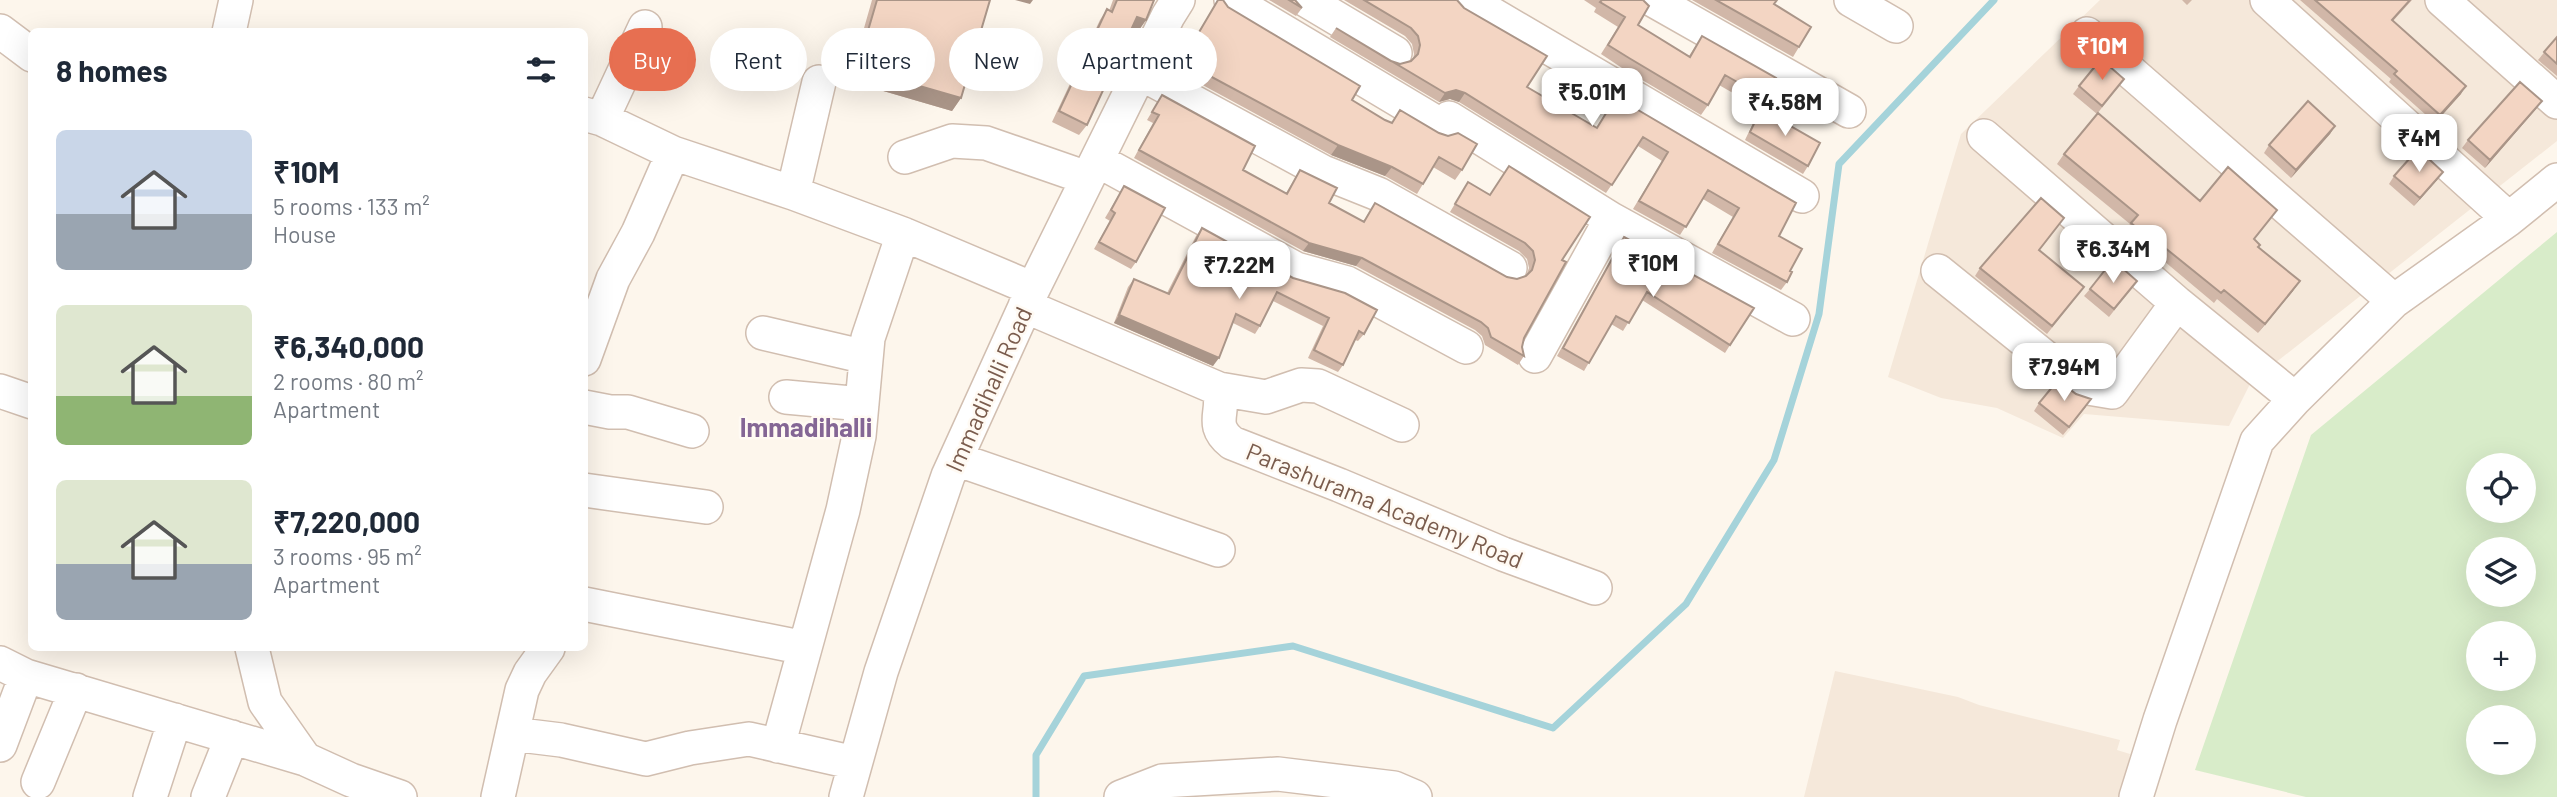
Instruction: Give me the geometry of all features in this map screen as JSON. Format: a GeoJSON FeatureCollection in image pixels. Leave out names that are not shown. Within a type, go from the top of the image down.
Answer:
{"type":"FeatureCollection","features":[{"type":"Feature","properties":{"kind":"street"},"geometry":{"type":"LineString","coordinates":[[230,28],[236,0]]}},
{"type":"Feature","properties":{"kind":"street","name":"Immadihalli Road"},"geometry":{"type":"LineString","coordinates":[[1163,28],[1178,0]]}},
{"type":"Feature","properties":{"kind":"street"},"geometry":{"type":"LineString","coordinates":[[1231,0],[1441,126],[1449,118],[1611,219],[1793,319]]}},
{"type":"Feature","properties":{"kind":"street"},"geometry":{"type":"LineString","coordinates":[[1306,0],[1395,53]]}},
{"type":"Feature","properties":{"kind":"street"},"geometry":{"type":"LineString","coordinates":[[1468,0],[1507,9],[1802,196]]}},
{"type":"Feature","properties":{"kind":"street"},"geometry":{"type":"LineString","coordinates":[[1653,0],[1849,111]]}},
{"type":"Feature","properties":{"kind":"street"},"geometry":{"type":"LineString","coordinates":[[1851,0],[1896,26]]}},
{"type":"Feature","properties":{"kind":"street"},"geometry":{"type":"LineString","coordinates":[[2267,0],[2509,219]]}},
{"type":"Feature","properties":{"kind":"street"},"geometry":{"type":"LineString","coordinates":[[2442,0],[2557,102]]}},
{"type":"Feature","properties":{"kind":"street"},"geometry":{"type":"LineString","coordinates":[[645,27],[593,117],[673,153],[793,193],[903,234],[1219,389],[1266,397],[1301,385],[1318,386],[1402,425]]}},
{"type":"Feature","properties":{"kind":"street"},"geometry":{"type":"LineString","coordinates":[[0,31],[28,52]]}},
{"type":"Feature","properties":{"kind":"street"},"geometry":{"type":"LineString","coordinates":[[2087,34],[2395,301]]}},
{"type":"Feature","properties":{"kind":"street"},"geometry":{"type":"LineString","coordinates":[[793,193],[819,82]]}},
{"type":"Feature","properties":{"kind":"street","name":"Immadihalli Road"},"geometry":{"type":"LineString","coordinates":[[846,797],[881,672],[948,477],[1029,298],[1131,91]]}},
{"type":"Feature","properties":{"kind":"street"},"geometry":{"type":"LineString","coordinates":[[1173,91],[1323,172],[1378,194],[1510,268]]}},
{"type":"Feature","properties":{"kind":"street"},"geometry":{"type":"LineString","coordinates":[[1984,136],[2177,303],[2295,399]]}},
{"type":"Feature","properties":{"kind":"street"},"geometry":{"type":"LineString","coordinates":[[905,158],[952,141],[986,143],[1092,169],[1296,269],[1347,282],[1466,347]]}},
{"type":"Feature","properties":{"kind":"street"},"geometry":{"type":"LineString","coordinates":[[588,348],[613,279],[638,233],[673,153]]}},
{"type":"Feature","properties":{"kind":"street"},"geometry":{"type":"LineString","coordinates":[[2136,797],[2257,441],[2295,399],[2395,301],[2509,219],[2557,180]]}},
{"type":"Feature","properties":{"kind":"street"},"geometry":{"type":"LineString","coordinates":[[1535,356],[1611,219]]}},
{"type":"Feature","properties":{"kind":"street"},"geometry":{"type":"LineString","coordinates":[[778,746],[844,510],[859,436],[868,338],[903,234]]}},
{"type":"Feature","properties":{"kind":"street"},"geometry":{"type":"LineString","coordinates":[[1938,271],[2082,387],[2112,393],[2177,303]]}},
{"type":"Feature","properties":{"kind":"street"},"geometry":{"type":"LineString","coordinates":[[763,333],[866,357]]}},
{"type":"Feature","properties":{"kind":"street","name":"Parashurama Academy Road"},"geometry":{"type":"LineString","coordinates":[[1219,389],[1222,403],[1218,412],[1219,426],[1225,438],[1232,443],[1503,554],[1595,588]]}},
{"type":"Feature","properties":{"kind":"street"},"geometry":{"type":"LineString","coordinates":[[0,391],[28,401]]}},
{"type":"Feature","properties":{"kind":"street"},"geometry":{"type":"LineString","coordinates":[[786,397],[863,404]]}},
{"type":"Feature","properties":{"kind":"street"},"geometry":{"type":"LineString","coordinates":[[588,408],[628,412],[692,431]]}},
{"type":"Feature","properties":{"kind":"street"},"geometry":{"type":"LineString","coordinates":[[956,459],[1218,550]]}},
{"type":"Feature","properties":{"kind":"street"},"geometry":{"type":"LineString","coordinates":[[588,491],[706,507]]}},
{"type":"Feature","properties":{"kind":"street"},"geometry":{"type":"LineString","coordinates":[[588,605],[806,648]]}},
{"type":"Feature","properties":{"kind":"street"},"geometry":{"type":"LineString","coordinates":[[253,651],[265,702],[304,758]]}},
{"type":"Feature","properties":{"kind":"street"},"geometry":{"type":"LineString","coordinates":[[498,797],[522,690],[546,651]]}},
{"type":"Feature","properties":{"kind":"street"},"geometry":{"type":"LineString","coordinates":[[0,745],[13,669],[304,758],[347,788],[400,797]]}},
{"type":"Feature","properties":{"kind":"street"},"geometry":{"type":"LineString","coordinates":[[38,782],[76,690]]}},
{"type":"Feature","properties":{"kind":"street"},"geometry":{"type":"LineString","coordinates":[[150,797],[175,720]]}},
{"type":"Feature","properties":{"kind":"street"},"geometry":{"type":"LineString","coordinates":[[512,734],[561,740],[646,759],[690,748],[749,739],[855,763]]}},
{"type":"Feature","properties":{"kind":"street"},"geometry":{"type":"LineString","coordinates":[[208,797],[232,737]]}},
{"type":"Feature","properties":{"kind":"street"},"geometry":{"type":"LineString","coordinates":[[1121,797],[1162,781],[1278,774],[1394,788],[1415,797]]}},
{"type":"Feature","properties":{"kind":"shaded area"},"geometry":{"type":"Polygon","coordinates":[[[2100,0],[2557,0],[2557,141],[2251,382],[2229,426],[2084,414],[2063,438],[1997,408],[1941,398],[1888,377],[1961,134],[2100,0]]]}},
{"type":"Feature","properties":{"kind":"shaded area"},"geometry":{"type":"Polygon","coordinates":[[[1835,671],[1958,697],[1979,705],[2120,740],[2117,750],[2130,754],[2122,797],[1804,797],[1835,671]]]}},
{"type":"Feature","properties":{"kind":"green space"},"geometry":{"type":"Polygon","coordinates":[[[2557,232],[2557,797],[2306,797],[2195,770],[2311,435],[2557,232]]]}},
{"type":"Feature","properties":{"kind":"building"},"geometry":{"type":"Polygon","coordinates":[[[877,0],[990,0],[982,28],[949,28],[949,91],[963,91],[961,98],[935,90],[935,28],[869,28],[877,0]]]}},
{"type":"Feature","properties":{"kind":"building"},"geometry":{"type":"Polygon","coordinates":[[[1117,0],[1154,0],[1146,20],[1137,17],[1132,28],[1098,28],[1107,9],[1112,12],[1117,0]]]}},
{"type":"Feature","properties":{"kind":"building"},"geometry":{"type":"Polygon","coordinates":[[[1218,0],[1223,0],[1228,7],[1360,86],[1352,100],[1385,120],[1392,123],[1400,110],[1439,133],[1448,136],[1458,133],[1477,144],[1462,170],[1439,157],[1423,184],[1392,167],[1338,145],[1217,80],[1217,28],[1201,28],[1218,0]]]}},
{"type":"Feature","properties":{"kind":"building"},"geometry":{"type":"Polygon","coordinates":[[[1364,0],[1457,0],[1464,8],[1547,56],[1527,87],[1597,128],[1616,97],[1796,203],[1779,236],[1802,249],[1787,282],[1718,244],[1739,208],[1708,190],[1686,227],[1639,201],[1668,152],[1643,137],[1612,185],[1465,93],[1456,90],[1445,93],[1392,61],[1400,64],[1411,61],[1418,54],[1418,36],[1411,28],[1364,0]]]}},
{"type":"Feature","properties":{"kind":"building"},"geometry":{"type":"Polygon","coordinates":[[[1643,0],[1649,6],[1638,25],[1690,57],[1702,36],[1776,78],[1765,98],[1725,75],[1708,105],[1608,45],[1625,17],[1600,2],[1643,0]]]}},
{"type":"Feature","properties":{"kind":"building"},"geometry":{"type":"Polygon","coordinates":[[[1716,0],[1777,0],[1774,4],[1811,27],[1799,47],[1716,0]]]}},
{"type":"Feature","properties":{"kind":"building"},"geometry":{"type":"Polygon","coordinates":[[[2315,0],[2410,0],[2392,20],[2466,86],[2440,115],[2394,74],[2397,71],[2315,0]]]}},
{"type":"Feature","properties":{"kind":"building"},"geometry":{"type":"Polygon","coordinates":[[[2557,37],[2557,64],[2544,52],[2557,37]]]}},
{"type":"Feature","properties":{"kind":"building"},"geometry":{"type":"Polygon","coordinates":[[[2101,59],[2124,79],[2102,106],[2079,86],[2101,59]]]}},
{"type":"Feature","properties":{"kind":"building"},"geometry":{"type":"Polygon","coordinates":[[[2520,82],[2542,101],[2490,160],[2468,140],[2520,82]]]}},
{"type":"Feature","properties":{"kind":"building"},"geometry":{"type":"Polygon","coordinates":[[[1068,91],[1103,91],[1087,125],[1059,111],[1068,91]]]}},
{"type":"Feature","properties":{"kind":"building"},"geometry":{"type":"Polygon","coordinates":[[[1162,95],[1255,146],[1243,170],[1287,194],[1300,170],[1337,188],[1329,203],[1364,222],[1375,203],[1507,277],[1517,279],[1532,270],[1535,260],[1533,251],[1525,243],[1455,204],[1468,182],[1490,195],[1509,166],[1590,217],[1562,260],[1566,262],[1524,338],[1524,356],[1491,337],[1488,328],[1481,322],[1362,258],[1309,243],[1139,150],[1159,115],[1152,112],[1162,95]]]}},
{"type":"Feature","properties":{"kind":"building"},"geometry":{"type":"Polygon","coordinates":[[[2308,101],[2335,126],[2296,170],[2269,145],[2308,101]]]}},
{"type":"Feature","properties":{"kind":"building"},"geometry":{"type":"Polygon","coordinates":[[[1761,109],[1820,143],[1808,166],[1750,132],[1761,109]]]}},
{"type":"Feature","properties":{"kind":"building"},"geometry":{"type":"Polygon","coordinates":[[[2098,113],[2200,201],[2228,167],[2277,210],[2254,239],[2260,245],[2258,247],[2300,281],[2265,324],[2224,290],[2221,293],[2131,223],[2138,215],[2064,154],[2098,113]]]}},
{"type":"Feature","properties":{"kind":"building"},"geometry":{"type":"Polygon","coordinates":[[[2418,149],[2443,172],[2420,198],[2394,176],[2418,149]]]}},
{"type":"Feature","properties":{"kind":"building"},"geometry":{"type":"Polygon","coordinates":[[[1124,186],[1165,208],[1136,262],[1099,242],[1115,213],[1111,210],[1124,186]]]}},
{"type":"Feature","properties":{"kind":"building"},"geometry":{"type":"Polygon","coordinates":[[[2041,198],[2064,218],[2039,250],[2084,287],[2052,326],[1980,268],[2041,198]]]}},
{"type":"Feature","properties":{"kind":"building"},"geometry":{"type":"Polygon","coordinates":[[[1202,228],[1293,278],[1345,293],[1377,310],[1364,334],[1359,331],[1343,365],[1314,350],[1329,318],[1277,292],[1260,326],[1236,314],[1219,358],[1119,315],[1134,279],[1169,294],[1202,228]]]}},
{"type":"Feature","properties":{"kind":"building"},"geometry":{"type":"Polygon","coordinates":[[[1624,237],[1754,308],[1730,345],[1647,292],[1629,323],[1616,316],[1589,363],[1563,348],[1624,237]]]}},
{"type":"Feature","properties":{"kind":"building"},"geometry":{"type":"Polygon","coordinates":[[[2113,260],[2137,281],[2114,309],[2090,289],[2113,260]]]}},
{"type":"Feature","properties":{"kind":"building"},"geometry":{"type":"Polygon","coordinates":[[[2058,380],[2076,394],[2091,399],[2069,427],[2039,403],[2058,380]]]}},
{"type":"Feature","properties":{"kind":"waterway"},"geometry":{"type":"LineString","coordinates":[[1036,797],[1036,755],[1084,676],[1293,646],[1553,728],[1686,604],[1774,460],[1819,314],[1839,164],[1994,0]]}},
{"type":"Feature","properties":{"kind":"district","name":"Immadihalli"},"geometry":{"type":"Point","coordinates":[806,426]}}]}
